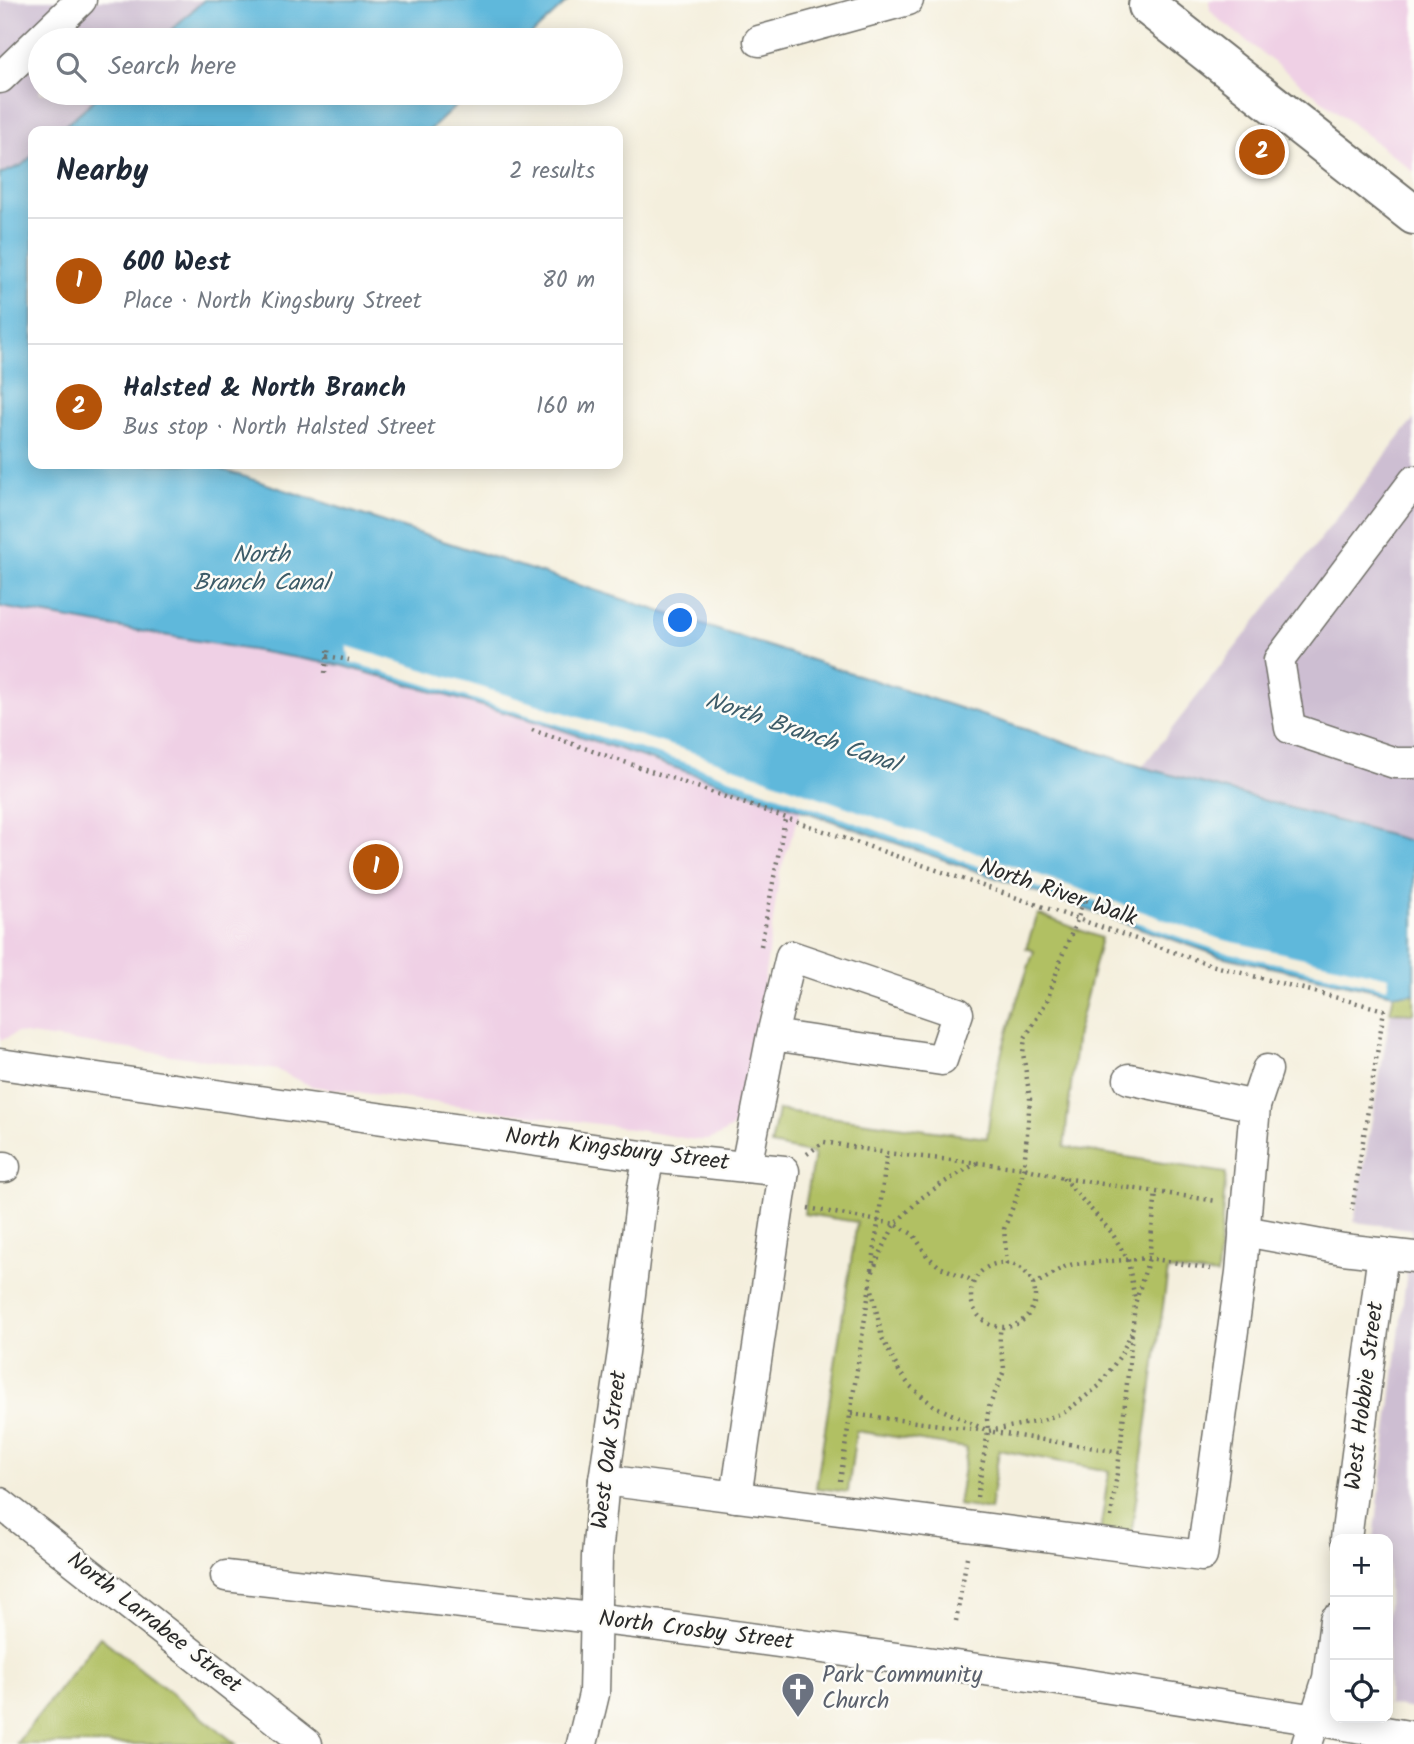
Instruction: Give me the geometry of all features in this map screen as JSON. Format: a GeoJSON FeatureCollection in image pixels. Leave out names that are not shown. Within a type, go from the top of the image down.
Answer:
{"type":"FeatureCollection","features":[{"type":"Feature","properties":{"kind":"main road"},"geometry":{"type":"LineString","coordinates":[[1150,3],[1414,215]]}},
{"type":"Feature","properties":{"kind":"street"},"geometry":{"type":"LineString","coordinates":[[52,28],[81,0]]}},
{"type":"Feature","properties":{"kind":"street"},"geometry":{"type":"LineString","coordinates":[[759,41],[908,0]]}},
{"type":"Feature","properties":{"kind":"street"},"geometry":{"type":"LineString","coordinates":[[0,78],[28,51]]}},
{"type":"Feature","properties":{"kind":"street"},"geometry":{"type":"LineString","coordinates":[[1414,481],[1279,660],[1290,728],[1395,763],[1414,763]]}},
{"type":"Feature","properties":{"kind":"street"},"geometry":{"type":"LineString","coordinates":[[746,1167],[772,1035],[791,956],[958,1013],[942,1060],[772,1035]]}},
{"type":"Feature","properties":{"kind":"street","name":"North Kingsbury Street"},"geometry":{"type":"LineString","coordinates":[[0,1064],[649,1157],[784,1171]]}},
{"type":"Feature","properties":{"kind":"street"},"geometry":{"type":"LineString","coordinates":[[604,1480],[1202,1556],[1241,1272],[1255,1105],[1267,1070]]}},
{"type":"Feature","properties":{"kind":"street"},"geometry":{"type":"LineString","coordinates":[[1129,1079],[1255,1105]]}},
{"type":"Feature","properties":{"kind":"street","name":"West Oak Street"},"geometry":{"type":"LineString","coordinates":[[582,1744],[594,1694],[597,1556],[604,1480],[649,1157]]}},
{"type":"Feature","properties":{"kind":"street"},"geometry":{"type":"LineString","coordinates":[[736,1497],[784,1171]]}},
{"type":"Feature","properties":{"kind":"street"},"geometry":{"type":"LineString","coordinates":[[1244,1231],[1343,1249],[1414,1257]]}},
{"type":"Feature","properties":{"kind":"street","name":"West Hobbie Street"},"geometry":{"type":"LineString","coordinates":[[1347,1534],[1383,1253]]}},
{"type":"Feature","properties":{"kind":"street","name":"North Larrabee Street"},"geometry":{"type":"LineString","coordinates":[[0,1503],[307,1744]]}},
{"type":"Feature","properties":{"kind":"street","name":"North Crosby Street"},"geometry":{"type":"LineString","coordinates":[[226,1576],[596,1618],[1051,1679],[1311,1732],[1414,1737]]}},
{"type":"Feature","properties":{"kind":"street"},"geometry":{"type":"LineString","coordinates":[[1311,1732],[1328,1678],[1330,1660]]}},
{"type":"Feature","properties":{"kind":"path"},"geometry":{"type":"LineString","coordinates":[[325,673],[329,646]]}},
{"type":"Feature","properties":{"kind":"path"},"geometry":{"type":"LineString","coordinates":[[327,656],[349,660]]}},
{"type":"Feature","properties":{"kind":"path","name":"North River Walk"},"geometry":{"type":"LineString","coordinates":[[532,730],[1211,965],[1384,1010],[1352,1210]]}},
{"type":"Feature","properties":{"kind":"path"},"geometry":{"type":"LineString","coordinates":[[785,819],[761,946],[791,956]]}},
{"type":"Feature","properties":{"kind":"path"},"geometry":{"type":"LineString","coordinates":[[1007,1264],[1004,1229],[1024,1168],[1030,1099],[1023,1054],[1025,1038],[1047,1000],[1083,899],[1122,914]]}},
{"type":"Feature","properties":{"kind":"path"},"geometry":{"type":"LineString","coordinates":[[974,1281],[940,1267],[928,1256],[914,1235],[895,1224],[808,1208],[784,1171],[824,1142],[887,1153],[1024,1168],[1063,1178],[1224,1202]]}},
{"type":"Feature","properties":{"kind":"path"},"geometry":{"type":"LineString","coordinates":[[835,1509],[851,1414],[887,1153]]}},
{"type":"Feature","properties":{"kind":"path"},"geometry":{"type":"LineString","coordinates":[[978,1163],[921,1198],[895,1224],[870,1280],[882,1338],[910,1385],[933,1406],[988,1431],[1040,1421],[1065,1412],[1099,1386],[1120,1356],[1132,1332]]}},
{"type":"Feature","properties":{"kind":"path"},"geometry":{"type":"LineString","coordinates":[[1063,1178],[1112,1233],[1128,1260],[1136,1304]]}},
{"type":"Feature","properties":{"kind":"path"},"geometry":{"type":"LineString","coordinates":[[1107,1544],[1120,1452],[1132,1332],[1136,1304],[1149,1258],[1156,1192]]}},
{"type":"Feature","properties":{"kind":"path"},"geometry":{"type":"LineString","coordinates":[[1033,1284],[1068,1265],[1149,1258],[1217,1270]]}},
{"type":"Feature","properties":{"kind":"path"},"geometry":{"type":"LineString","coordinates":[[997,1264],[1007,1264],[1022,1270],[1033,1284],[1035,1294],[1029,1314],[1012,1326],[988,1324],[973,1308],[971,1294],[974,1281],[988,1267],[997,1264]]}},
{"type":"Feature","properties":{"kind":"path"},"geometry":{"type":"LineString","coordinates":[[956,1621],[988,1431],[989,1408],[1004,1371],[999,1346],[1001,1327]]}},
{"type":"Feature","properties":{"kind":"path"},"geometry":{"type":"LineString","coordinates":[[851,1414],[988,1431],[1120,1452]]}},
{"type":"Feature","properties":{"kind":"shaded area"},"geometry":{"type":"Polygon","coordinates":[[[0,0],[204,0],[173,28],[28,28],[28,105],[88,105],[65,126],[28,126],[28,160],[21,166],[0,174],[0,0]]]}},
{"type":"Feature","properties":{"kind":"shaded area"},"geometry":{"type":"Polygon","coordinates":[[[1209,0],[1414,0],[1414,172],[1216,17],[1210,10],[1209,0]]]}},
{"type":"Feature","properties":{"kind":"shaded area"},"geometry":{"type":"Polygon","coordinates":[[[1414,419],[1414,842],[1142,767],[1414,419]]]}},
{"type":"Feature","properties":{"kind":"shaded area"},"geometry":{"type":"Polygon","coordinates":[[[0,607],[344,666],[541,723],[801,810],[780,871],[746,1106],[733,1127],[708,1140],[696,1140],[613,1126],[311,1086],[277,1070],[16,1033],[0,1041],[0,607]]]}},
{"type":"Feature","properties":{"kind":"shaded area"},"geometry":{"type":"Polygon","coordinates":[[[1394,994],[1414,994],[1414,1709],[1393,1706],[1393,1534],[1375,1534],[1412,1229],[1354,1222],[1394,994]]]}},
{"type":"Feature","properties":{"kind":"green space"},"geometry":{"type":"Polygon","coordinates":[[[1038,914],[1101,938],[1077,1033],[1064,1147],[1226,1173],[1217,1275],[1168,1270],[1131,1536],[1100,1532],[1109,1471],[999,1450],[990,1510],[958,1505],[967,1448],[856,1431],[848,1492],[816,1488],[857,1222],[804,1214],[814,1154],[771,1145],[778,1110],[987,1138],[997,1071],[1034,951],[1026,948],[1038,914]]]}},
{"type":"Feature","properties":{"kind":"green space"},"geometry":{"type":"Polygon","coordinates":[[[1394,994],[1414,994],[1414,1013],[1390,1012],[1394,994]]]}},
{"type":"Feature","properties":{"kind":"green space"},"geometry":{"type":"Polygon","coordinates":[[[100,1637],[236,1744],[16,1744],[100,1637]]]}},
{"type":"Feature","properties":{"kind":"water"},"geometry":{"type":"Polygon","coordinates":[[[204,0],[569,0],[539,28],[173,28],[204,0]]]}},
{"type":"Feature","properties":{"kind":"water"},"geometry":{"type":"Polygon","coordinates":[[[88,105],[457,105],[434,126],[65,126],[88,105]]]}},
{"type":"Feature","properties":{"kind":"water","name":"North Branch Canal"},"geometry":{"type":"Polygon","coordinates":[[[28,160],[28,469],[220,469],[1142,767],[1414,842],[1414,994],[1393,994],[1220,956],[541,723],[344,666],[0,607],[0,174],[21,166],[28,160]]]}},
{"type":"Feature","properties":{"kind":"pier"},"geometry":{"type":"Polygon","coordinates":[[[347,646],[686,750],[1220,939],[1389,977],[1387,988],[1217,950],[1122,917],[1123,911],[1077,894],[1074,900],[681,761],[350,662],[347,646]]]}},
{"type":"Feature","properties":{"kind":"place","name":"Halsted & North Branch"},"geometry":{"type":"Point","coordinates":[1262,152]}},
{"type":"Feature","properties":{"kind":"place","name":"600 West"},"geometry":{"type":"Point","coordinates":[376,867]}},
{"type":"Feature","properties":{"kind":"place","name":"Park Community Church"},"geometry":{"type":"Point","coordinates":[798,1719]}}]}
